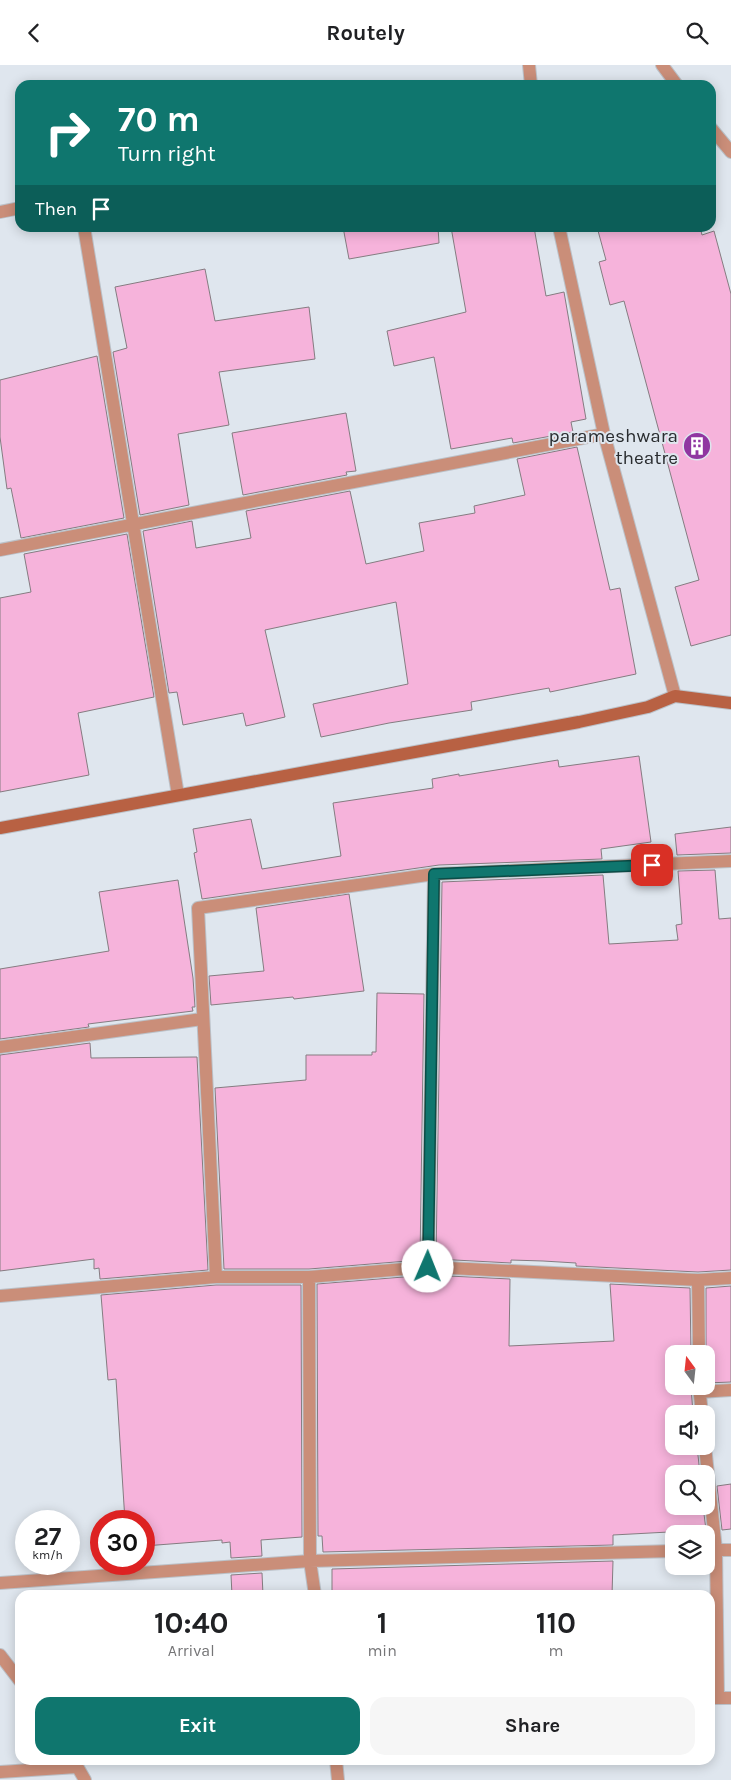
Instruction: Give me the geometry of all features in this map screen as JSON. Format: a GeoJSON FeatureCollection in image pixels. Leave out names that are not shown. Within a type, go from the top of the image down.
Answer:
{"type":"FeatureCollection","features":[{"type":"Feature","properties":{"kind":"main road"},"geometry":{"type":"LineString","coordinates":[[0,827],[579,722],[648,707],[675,696],[731,703]]}},
{"type":"Feature","properties":{"kind":"street"},"geometry":{"type":"LineString","coordinates":[[529,65],[530,80]]}},
{"type":"Feature","properties":{"kind":"street"},"geometry":{"type":"LineString","coordinates":[[662,65],[673,80]]}},
{"type":"Feature","properties":{"kind":"street"},"geometry":{"type":"LineString","coordinates":[[716,134],[731,153]]}},
{"type":"Feature","properties":{"kind":"street"},"geometry":{"type":"LineString","coordinates":[[0,212],[15,209]]}},
{"type":"Feature","properties":{"kind":"street"},"geometry":{"type":"LineString","coordinates":[[85,232],[178,795]]}},
{"type":"Feature","properties":{"kind":"street"},"geometry":{"type":"LineString","coordinates":[[560,232],[604,433],[675,696]]}},
{"type":"Feature","properties":{"kind":"street"},"geometry":{"type":"LineString","coordinates":[[0,550],[604,433]]}},
{"type":"Feature","properties":{"kind":"street"},"geometry":{"type":"LineString","coordinates":[[216,1277],[198,908],[434,874],[731,861]]}},
{"type":"Feature","properties":{"kind":"street"},"geometry":{"type":"LineString","coordinates":[[428,1267],[434,874]]}},
{"type":"Feature","properties":{"kind":"street"},"geometry":{"type":"LineString","coordinates":[[0,1047],[202,1019]]}},
{"type":"Feature","properties":{"kind":"street"},"geometry":{"type":"LineString","coordinates":[[0,1296],[216,1277],[309,1277],[428,1267],[698,1280],[731,1278]]}},
{"type":"Feature","properties":{"kind":"street"},"geometry":{"type":"LineString","coordinates":[[309,1277],[310,1561],[314,1590]]}},
{"type":"Feature","properties":{"kind":"street"},"geometry":{"type":"LineString","coordinates":[[698,1280],[699,1345]]}},
{"type":"Feature","properties":{"kind":"street"},"geometry":{"type":"LineString","coordinates":[[715,1390],[731,1390]]}},
{"type":"Feature","properties":{"kind":"street"},"geometry":{"type":"LineString","coordinates":[[706,1455],[710,1525]]}},
{"type":"Feature","properties":{"kind":"street"},"geometry":{"type":"LineString","coordinates":[[715,1550],[731,1550]]}},
{"type":"Feature","properties":{"kind":"street"},"geometry":{"type":"LineString","coordinates":[[0,1583],[310,1561],[665,1551]]}},
{"type":"Feature","properties":{"kind":"street"},"geometry":{"type":"LineString","coordinates":[[712,1575],[712,1590]]}},
{"type":"Feature","properties":{"kind":"street"},"geometry":{"type":"LineString","coordinates":[[0,1655],[15,1674]]}},
{"type":"Feature","properties":{"kind":"street"},"geometry":{"type":"LineString","coordinates":[[715,1698],[731,1698]]}},
{"type":"Feature","properties":{"kind":"street"},"geometry":{"type":"LineString","coordinates":[[0,1771],[56,1765]]}},
{"type":"Feature","properties":{"kind":"street"},"geometry":{"type":"LineString","coordinates":[[76,1765],[85,1780]]}},
{"type":"Feature","properties":{"kind":"street"},"geometry":{"type":"LineString","coordinates":[[336,1765],[338,1780]]}},
{"type":"Feature","properties":{"kind":"building"},"geometry":{"type":"Polygon","coordinates":[[[344,232],[438,232],[439,243],[349,259],[344,232]]]}},
{"type":"Feature","properties":{"kind":"building"},"geometry":{"type":"Polygon","coordinates":[[[452,232],[535,232],[546,296],[564,292],[586,419],[571,422],[573,432],[513,443],[512,438],[451,449],[434,357],[394,366],[387,331],[466,312],[452,232]]]}},
{"type":"Feature","properties":{"kind":"building"},"geometry":{"type":"Polygon","coordinates":[[[598,232],[701,232],[702,235],[714,232],[731,294],[731,635],[691,646],[675,587],[699,580],[624,301],[610,305],[599,262],[606,260],[598,232]]]}},
{"type":"Feature","properties":{"kind":"building"},"geometry":{"type":"Polygon","coordinates":[[[205,269],[215,321],[309,307],[315,359],[219,372],[229,425],[178,434],[189,505],[140,515],[113,352],[127,348],[115,287],[205,269]]]}},
{"type":"Feature","properties":{"kind":"building"},"geometry":{"type":"Polygon","coordinates":[[[97,356],[124,518],[21,538],[11,488],[7,489],[0,437],[0,380],[97,356]]]}},
{"type":"Feature","properties":{"kind":"building"},"geometry":{"type":"Polygon","coordinates":[[[346,413],[356,471],[346,472],[347,475],[243,495],[232,433],[346,413]]]}},
{"type":"Feature","properties":{"kind":"building"},"geometry":{"type":"Polygon","coordinates":[[[577,447],[610,590],[620,588],[636,674],[550,692],[549,688],[471,702],[472,710],[389,723],[321,737],[313,704],[408,684],[396,602],[265,630],[285,717],[246,726],[243,713],[183,725],[177,692],[169,693],[143,531],[192,521],[196,548],[251,538],[246,511],[350,491],[366,564],[424,551],[419,523],[475,513],[474,506],[525,495],[517,459],[577,447]]]}},
{"type":"Feature","properties":{"kind":"building"},"geometry":{"type":"Polygon","coordinates":[[[127,534],[154,697],[78,713],[89,775],[0,792],[0,598],[31,592],[24,554],[127,534]]]}},
{"type":"Feature","properties":{"kind":"building"},"geometry":{"type":"Polygon","coordinates":[[[639,756],[651,842],[601,849],[602,859],[439,865],[202,899],[194,853],[197,852],[193,829],[251,819],[262,869],[341,856],[333,803],[433,788],[432,779],[459,774],[459,776],[558,760],[559,767],[639,756]]]}},
{"type":"Feature","properties":{"kind":"building"},"geometry":{"type":"Polygon","coordinates":[[[731,827],[731,853],[677,855],[675,834],[731,827]]]}},
{"type":"Feature","properties":{"kind":"building"},"geometry":{"type":"Polygon","coordinates":[[[715,870],[719,919],[731,918],[731,1270],[698,1272],[576,1266],[576,1263],[543,1261],[511,1260],[511,1263],[436,1259],[442,882],[603,875],[609,944],[678,940],[676,925],[682,924],[678,871],[715,870]]]}},
{"type":"Feature","properties":{"kind":"building"},"geometry":{"type":"Polygon","coordinates":[[[178,880],[193,978],[195,1007],[192,1007],[193,1011],[88,1024],[89,1027],[0,1039],[0,969],[109,951],[99,892],[178,880]]]}},
{"type":"Feature","properties":{"kind":"building"},"geometry":{"type":"Polygon","coordinates":[[[349,894],[364,991],[294,999],[293,997],[211,1005],[209,976],[264,971],[256,908],[349,894]]]}},
{"type":"Feature","properties":{"kind":"building"},"geometry":{"type":"Polygon","coordinates":[[[377,993],[424,994],[420,1260],[309,1269],[224,1269],[215,1088],[306,1080],[306,1055],[372,1055],[372,1052],[376,1052],[377,993]]]}},
{"type":"Feature","properties":{"kind":"building"},"geometry":{"type":"Polygon","coordinates":[[[90,1043],[91,1058],[197,1057],[208,1270],[100,1279],[99,1268],[94,1269],[94,1259],[0,1271],[0,1055],[90,1043]]]}},
{"type":"Feature","properties":{"kind":"building"},"geometry":{"type":"Polygon","coordinates":[[[428,1275],[510,1279],[509,1346],[614,1341],[610,1284],[690,1288],[691,1345],[665,1345],[665,1395],[692,1395],[692,1405],[665,1405],[665,1455],[698,1455],[699,1465],[665,1465],[665,1515],[704,1515],[705,1525],[665,1525],[665,1532],[613,1535],[613,1545],[323,1552],[322,1536],[318,1536],[317,1284],[428,1275]]]}},
{"type":"Feature","properties":{"kind":"building"},"geometry":{"type":"Polygon","coordinates":[[[216,1285],[301,1285],[302,1537],[261,1540],[262,1556],[231,1558],[230,1542],[222,1543],[222,1540],[155,1545],[155,1510],[124,1510],[116,1379],[108,1380],[101,1295],[216,1285]]]}},
{"type":"Feature","properties":{"kind":"building"},"geometry":{"type":"Polygon","coordinates":[[[731,1286],[731,1382],[715,1383],[715,1345],[706,1345],[706,1288],[731,1286]]]}},
{"type":"Feature","properties":{"kind":"building"},"geometry":{"type":"Polygon","coordinates":[[[731,1484],[731,1529],[722,1530],[717,1486],[731,1484]]]}},
{"type":"Feature","properties":{"kind":"building"},"geometry":{"type":"Polygon","coordinates":[[[613,1561],[612,1590],[332,1590],[332,1569],[613,1561]]]}},
{"type":"Feature","properties":{"kind":"building"},"geometry":{"type":"Polygon","coordinates":[[[262,1573],[263,1590],[232,1590],[231,1575],[262,1573]]]}},
{"type":"Feature","properties":{"kind":"place","name":"parameshwara theatre"},"geometry":{"type":"Point","coordinates":[697,446]}},
{"type":"Feature","properties":{"kind":"route"},"geometry":{"type":"LineString","coordinates":[[428,1267],[434,874],[652,865]]}}]}
